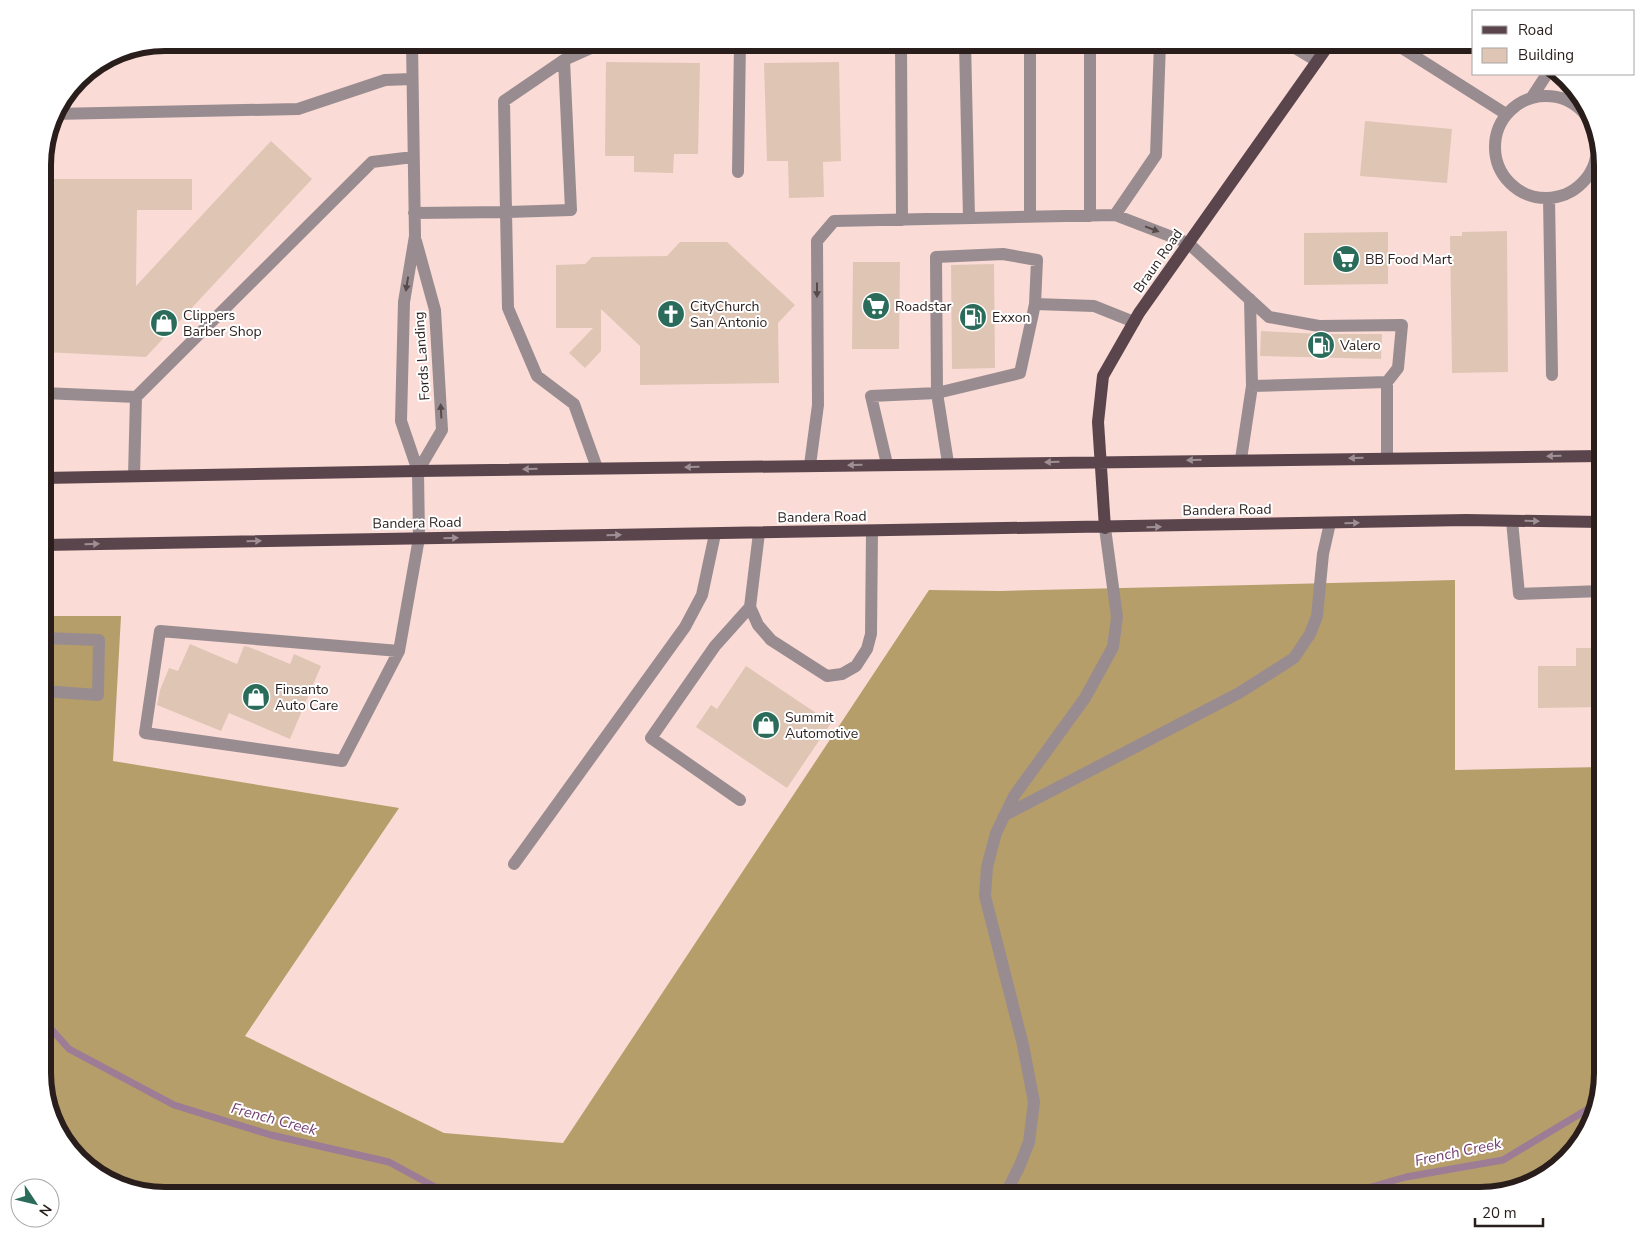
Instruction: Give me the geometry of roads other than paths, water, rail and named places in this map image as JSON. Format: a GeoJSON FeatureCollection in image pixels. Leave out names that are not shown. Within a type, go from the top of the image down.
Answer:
{"type":"FeatureCollection","features":[{"type":"Feature","properties":{"kind":"main road","name":"Braun Road"},"geometry":{"type":"LineString","coordinates":[[1106,528],[1098,422],[1103,376],[1134,322],[1324,51]]}},
{"type":"Feature","properties":{"kind":"main road"},"geometry":{"type":"LineString","coordinates":[[51,478],[948,463],[1594,456]]}},
{"type":"Feature","properties":{"kind":"main road","name":"Bandera Road"},"geometry":{"type":"LineString","coordinates":[[51,545],[1330,523],[1594,522]]}},
{"type":"Feature","properties":{"kind":"street","name":"Fords Landing"},"geometry":{"type":"LineString","coordinates":[[399,651],[160,631],[145,732],[342,761],[399,651],[419,538],[418,471],[401,421],[404,302],[414,236],[412,51]]}},
{"type":"Feature","properties":{"kind":"street"},"geometry":{"type":"LineString","coordinates":[[583,51],[564,60],[504,101],[508,308],[537,376],[574,404],[597,468]]}},
{"type":"Feature","properties":{"kind":"street"},"geometry":{"type":"LineString","coordinates":[[738,172],[740,51]]}},
{"type":"Feature","properties":{"kind":"street"},"geometry":{"type":"LineString","coordinates":[[901,51],[902,220]]}},
{"type":"Feature","properties":{"kind":"street"},"geometry":{"type":"LineString","coordinates":[[965,51],[969,218]]}},
{"type":"Feature","properties":{"kind":"street"},"geometry":{"type":"LineString","coordinates":[[1030,51],[1030,217]]}},
{"type":"Feature","properties":{"kind":"street"},"geometry":{"type":"LineString","coordinates":[[1090,51],[1090,216]]}},
{"type":"Feature","properties":{"kind":"street"},"geometry":{"type":"LineString","coordinates":[[1115,215],[1156,155],[1160,51]]}},
{"type":"Feature","properties":{"kind":"street"},"geometry":{"type":"LineString","coordinates":[[1301,51],[1317,61]]}},
{"type":"Feature","properties":{"kind":"street"},"geometry":{"type":"LineString","coordinates":[[1408,51],[1506,114]]}},
{"type":"Feature","properties":{"kind":"street"},"geometry":{"type":"LineString","coordinates":[[414,213],[571,210],[564,60]]}},
{"type":"Feature","properties":{"kind":"street"},"geometry":{"type":"LineString","coordinates":[[1532,98],[1546,75]]}},
{"type":"Feature","properties":{"kind":"street"},"geometry":{"type":"LineString","coordinates":[[64,114],[298,109],[386,80],[412,79]]}},
{"type":"Feature","properties":{"kind":"street"},"geometry":{"type":"LineString","coordinates":[[1577,106],[1562,98],[1547,96],[1532,98],[1518,104],[1506,114],[1498,129],[1495,145],[1497,162],[1505,177],[1517,189],[1532,196],[1549,198],[1564,194],[1578,186],[1588,174],[1594,162]]}},
{"type":"Feature","properties":{"kind":"street"},"geometry":{"type":"LineString","coordinates":[[134,476],[136,397],[372,162],[413,157]]}},
{"type":"Feature","properties":{"kind":"street"},"geometry":{"type":"LineString","coordinates":[[1549,198],[1552,376]]}},
{"type":"Feature","properties":{"kind":"street"},"geometry":{"type":"LineString","coordinates":[[810,465],[818,405],[816,241],[834,221],[1115,215],[1188,244],[1269,317],[1319,326],[1402,324],[1398,368],[1387,382],[1387,458]]}},
{"type":"Feature","properties":{"kind":"street","name":"Fords Landing"},"geometry":{"type":"LineString","coordinates":[[414,236],[435,310],[442,430],[418,471]]}},
{"type":"Feature","properties":{"kind":"street"},"geometry":{"type":"LineString","coordinates":[[887,464],[871,396],[937,392],[1020,373],[1035,304],[1037,260],[1003,254],[936,257],[937,392],[948,463]]}},
{"type":"Feature","properties":{"kind":"street"},"geometry":{"type":"LineString","coordinates":[[1241,460],[1252,386],[1250,300]]}},
{"type":"Feature","properties":{"kind":"street"},"geometry":{"type":"LineString","coordinates":[[1035,304],[1094,306],[1134,322]]}},
{"type":"Feature","properties":{"kind":"street"},"geometry":{"type":"LineString","coordinates":[[1252,386],[1387,382]]}},
{"type":"Feature","properties":{"kind":"street"},"geometry":{"type":"LineString","coordinates":[[51,393],[136,397]]}},
{"type":"Feature","properties":{"kind":"street"},"geometry":{"type":"LineString","coordinates":[[1512,521],[1519,594],[1594,591]]}},
{"type":"Feature","properties":{"kind":"street"},"geometry":{"type":"LineString","coordinates":[[1005,815],[1239,694],[1294,658],[1310,634],[1317,616],[1323,554],[1330,523]]}},
{"type":"Feature","properties":{"kind":"street"},"geometry":{"type":"LineString","coordinates":[[1009,1187],[1029,1142],[1034,1102],[1023,1045],[986,896],[987,867],[996,833],[1014,796],[1085,698],[1113,647],[1116,617],[1106,528]]}},
{"type":"Feature","properties":{"kind":"street"},"geometry":{"type":"LineString","coordinates":[[759,533],[750,607],[758,625],[771,640],[827,676],[842,674],[856,666],[867,649],[871,634],[872,531]]}},
{"type":"Feature","properties":{"kind":"street"},"geometry":{"type":"LineString","coordinates":[[514,864],[685,627],[702,595],[715,534]]}},
{"type":"Feature","properties":{"kind":"street"},"geometry":{"type":"LineString","coordinates":[[740,800],[651,738],[715,646],[750,607]]}},
{"type":"Feature","properties":{"kind":"street"},"geometry":{"type":"LineString","coordinates":[[51,638],[99,640],[98,695],[51,692]]}},
{"type":"Feature","properties":{"kind":"waterway","name":"French Creek"},"geometry":{"type":"LineString","coordinates":[[51,1029],[69,1049],[174,1105],[271,1135],[389,1162],[435,1187]]}},
{"type":"Feature","properties":{"kind":"waterway","name":"French Creek"},"geometry":{"type":"LineString","coordinates":[[1371,1187],[1406,1177],[1503,1160],[1588,1109]]}},
{"type":"Feature","properties":{"kind":"place","name":"BB Food Mart"},"geometry":{"type":"Point","coordinates":[1346,259]}},
{"type":"Feature","properties":{"kind":"place","name":"Roadstar"},"geometry":{"type":"Point","coordinates":[876,306]}},
{"type":"Feature","properties":{"kind":"place","name":"CityChurch San Antonio"},"geometry":{"type":"Point","coordinates":[671,314]}},
{"type":"Feature","properties":{"kind":"place","name":"Exxon"},"geometry":{"type":"Point","coordinates":[973,317]}},
{"type":"Feature","properties":{"kind":"place","name":"Clippers Barber Shop"},"geometry":{"type":"Point","coordinates":[164,323]}},
{"type":"Feature","properties":{"kind":"place","name":"Valero"},"geometry":{"type":"Point","coordinates":[1321,345]}},
{"type":"Feature","properties":{"kind":"place","name":"Finsanto Auto Care"},"geometry":{"type":"Point","coordinates":[256,697]}},
{"type":"Feature","properties":{"kind":"place","name":"Summit Automotive"},"geometry":{"type":"Point","coordinates":[766,725]}}]}
